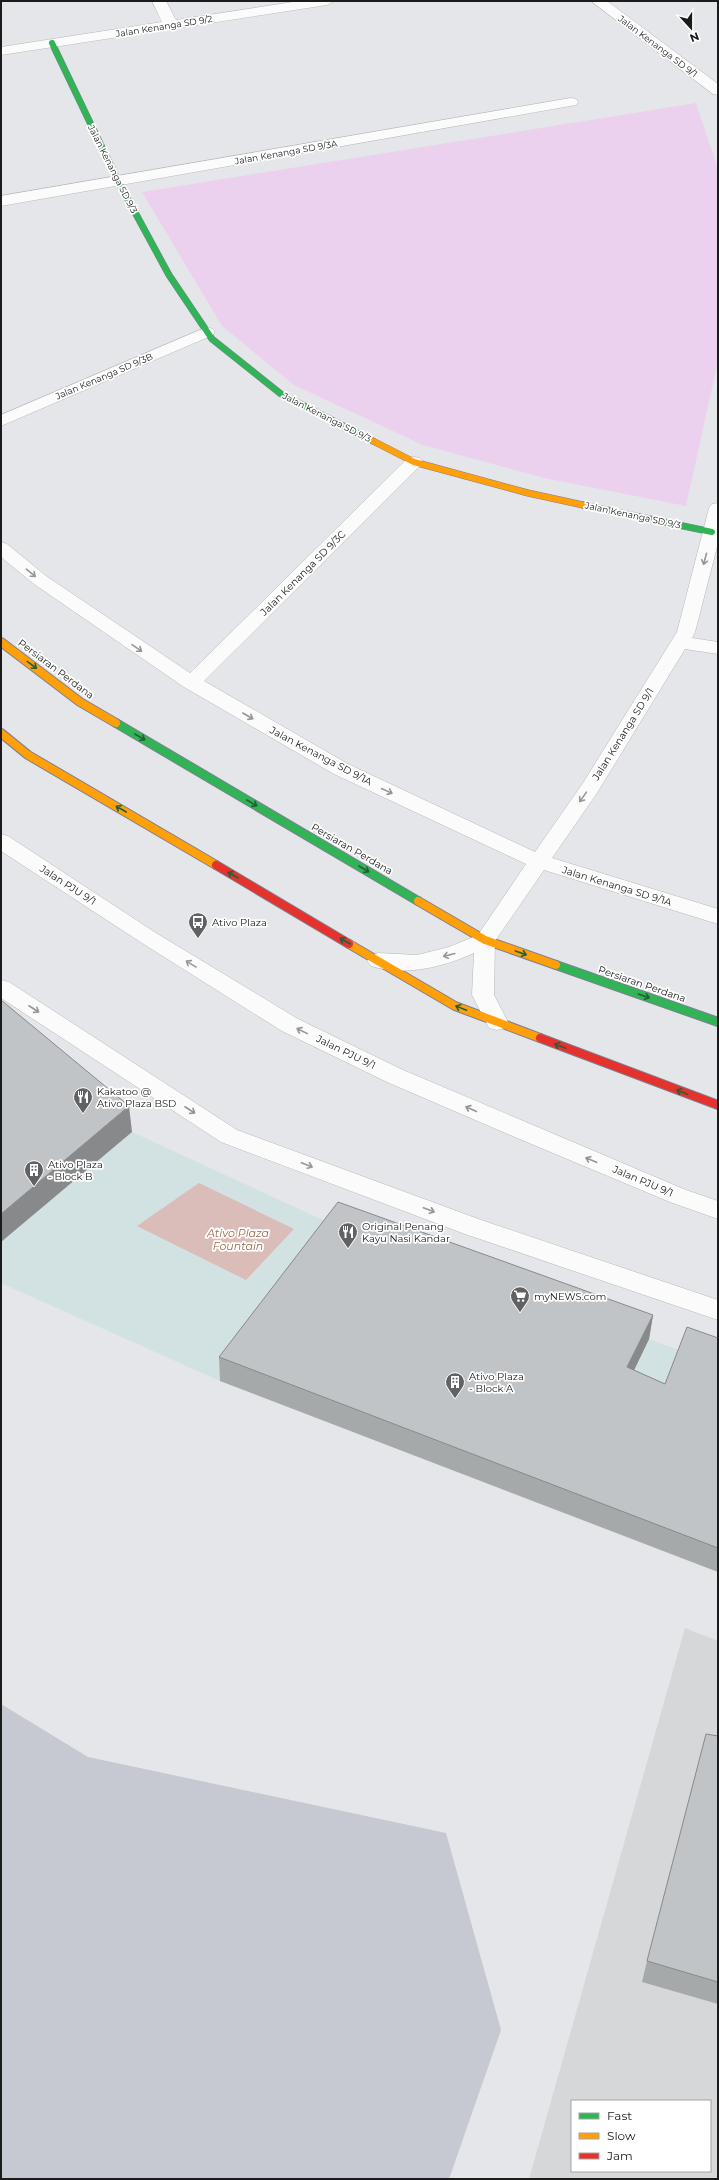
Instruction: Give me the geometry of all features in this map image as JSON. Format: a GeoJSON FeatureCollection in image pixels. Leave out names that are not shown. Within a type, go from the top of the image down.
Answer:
{"type":"FeatureCollection","features":[{"type":"Feature","properties":{"kind":"main road","name":"Jalan Kenanga SD 9/3"},"geometry":{"type":"LineString","coordinates":[[52,43],[118,181],[169,275],[212,339],[281,394],[414,462],[528,493],[712,532]]}},
{"type":"Feature","properties":{"kind":"main road","name":"Persiaran Perdana"},"geometry":{"type":"LineString","coordinates":[[1,642],[80,702],[485,940],[718,1022]]}},
{"type":"Feature","properties":{"kind":"main road"},"geometry":{"type":"LineString","coordinates":[[1,733],[28,755],[455,1006],[718,1106]]}},
{"type":"Feature","properties":{"kind":"street"},"geometry":{"type":"LineString","coordinates":[[159,1],[171,25]]}},
{"type":"Feature","properties":{"kind":"street","name":"Jalan Kenanga SD 9/2"},"geometry":{"type":"LineString","coordinates":[[1,51],[327,1]]}},
{"type":"Feature","properties":{"kind":"street","name":"Jalan Kenanga SD 9/1"},"geometry":{"type":"LineString","coordinates":[[598,1],[718,91]]}},
{"type":"Feature","properties":{"kind":"street","name":"Jalan Kenanga SD 9/3A"},"geometry":{"type":"LineString","coordinates":[[1,201],[571,102]]}},
{"type":"Feature","properties":{"kind":"street","name":"Jalan Kenanga SD 9/3B"},"geometry":{"type":"LineString","coordinates":[[1,421],[207,332]]}},
{"type":"Feature","properties":{"kind":"street","name":"Jalan Kenanga SD 9/3C"},"geometry":{"type":"LineString","coordinates":[[191,683],[414,462]]}},
{"type":"Feature","properties":{"kind":"street","name":"Jalan Kenanga SD 9/1"},"geometry":{"type":"LineString","coordinates":[[485,940],[537,862],[590,788],[686,632],[718,508]]}},
{"type":"Feature","properties":{"kind":"street","name":"Jalan Kenanga SD 9/1A"},"geometry":{"type":"LineString","coordinates":[[1,548],[40,580],[191,683],[341,769],[537,862],[718,917]]}},
{"type":"Feature","properties":{"kind":"street"},"geometry":{"type":"LineString","coordinates":[[679,642],[718,648]]}},
{"type":"Feature","properties":{"kind":"street","name":"Jalan PJU 9/1"},"geometry":{"type":"LineString","coordinates":[[1,841],[149,938],[290,1025],[402,1079],[678,1196],[718,1210]]}},
{"type":"Feature","properties":{"kind":"street"},"geometry":{"type":"LineString","coordinates":[[378,961],[417,962],[455,953],[485,940],[483,995],[497,1022]]}},
{"type":"Feature","properties":{"kind":"street"},"geometry":{"type":"LineString","coordinates":[[1,988],[229,1136],[473,1227],[718,1310]]}},
{"type":"Feature","properties":{"kind":"street"},"geometry":{"type":"LineString","coordinates":[[678,1196],[718,1197]]}},
{"type":"Feature","properties":{"kind":"shaded area"},"geometry":{"type":"Polygon","coordinates":[[[696,103],[718,169],[718,361],[686,506],[544,478],[423,445],[294,385],[222,326],[142,192],[696,103]]]}},
{"type":"Feature","properties":{"kind":"shaded area"},"geometry":{"type":"Polygon","coordinates":[[[1,1022],[132,1132],[338,1227],[718,1364],[718,1572],[220,1381],[1,1283],[1,1022]]]}},
{"type":"Feature","properties":{"kind":"shaded area"},"geometry":{"type":"Polygon","coordinates":[[[685,1628],[718,1641],[718,2179],[529,2179],[685,1628]]]}},
{"type":"Feature","properties":{"kind":"shaded area"},"geometry":{"type":"Polygon","coordinates":[[[1,1704],[88,1757],[446,1833],[501,2030],[449,2179],[1,2179],[1,1704]]]}},
{"type":"Feature","properties":{"kind":"water","name":"Ativo Plaza Fountain"},"geometry":{"type":"Polygon","coordinates":[[[199,1183],[294,1229],[246,1280],[137,1226],[199,1183]]]}},
{"type":"Feature","properties":{"kind":"building","name":"Ativo Plaza - Block B"},"geometry":{"type":"Polygon","coordinates":[[[1,1000],[129,1106],[1,1214],[1,1000]]]}},
{"type":"Feature","properties":{"kind":"building","name":"Ativo Plaza - Block A"},"geometry":{"type":"Polygon","coordinates":[[[338,1202],[653,1315],[627,1367],[665,1384],[687,1327],[718,1338],[718,1548],[219,1357],[338,1202]]]}},
{"type":"Feature","properties":{"kind":"building"},"geometry":{"type":"Polygon","coordinates":[[[706,1734],[718,1736],[718,1982],[647,1961],[706,1734]]]}},
{"type":"Feature","properties":{"kind":"traffic: fast"},"geometry":{"type":"LineString","coordinates":[[52,43],[118,181],[169,275],[212,339],[281,394],[373,441]]}},
{"type":"Feature","properties":{"kind":"traffic: fast"},"geometry":{"type":"LineString","coordinates":[[583,505],[712,532]]}},
{"type":"Feature","properties":{"kind":"traffic: fast"},"geometry":{"type":"LineString","coordinates":[[116,723],[418,901]]}},
{"type":"Feature","properties":{"kind":"traffic: fast"},"geometry":{"type":"LineString","coordinates":[[556,965],[718,1022]]}},
{"type":"Feature","properties":{"kind":"traffic: slow"},"geometry":{"type":"LineString","coordinates":[[373,441],[414,462],[528,493],[583,505]]}},
{"type":"Feature","properties":{"kind":"traffic: slow"},"geometry":{"type":"LineString","coordinates":[[1,642],[80,702],[116,723]]}},
{"type":"Feature","properties":{"kind":"traffic: slow"},"geometry":{"type":"LineString","coordinates":[[1,733],[28,755],[216,865]]}},
{"type":"Feature","properties":{"kind":"traffic: slow"},"geometry":{"type":"LineString","coordinates":[[418,901],[485,940],[556,965]]}},
{"type":"Feature","properties":{"kind":"traffic: slow"},"geometry":{"type":"LineString","coordinates":[[349,944],[455,1006],[540,1038]]}},
{"type":"Feature","properties":{"kind":"traffic: jam"},"geometry":{"type":"LineString","coordinates":[[216,865],[349,944]]}},
{"type":"Feature","properties":{"kind":"traffic: jam"},"geometry":{"type":"LineString","coordinates":[[540,1038],[718,1105]]}},
{"type":"Feature","properties":{"kind":"place","name":"Ativo Plaza"},"geometry":{"type":"Point","coordinates":[198,939]}},
{"type":"Feature","properties":{"kind":"place","name":"Kakatoo @ Ativo Plaza BSD"},"geometry":{"type":"Point","coordinates":[83,1114]}},
{"type":"Feature","properties":{"kind":"place","name":"Ativo Plaza - Block B"},"geometry":{"type":"Point","coordinates":[34,1187]}},
{"type":"Feature","properties":{"kind":"place","name":"Original Penang Kayu Nasi Kandar"},"geometry":{"type":"Point","coordinates":[348,1249]}},
{"type":"Feature","properties":{"kind":"place","name":"myNEWS.com"},"geometry":{"type":"Point","coordinates":[520,1313]}},
{"type":"Feature","properties":{"kind":"place","name":"Ativo Plaza - Block A"},"geometry":{"type":"Point","coordinates":[455,1399]}}]}
